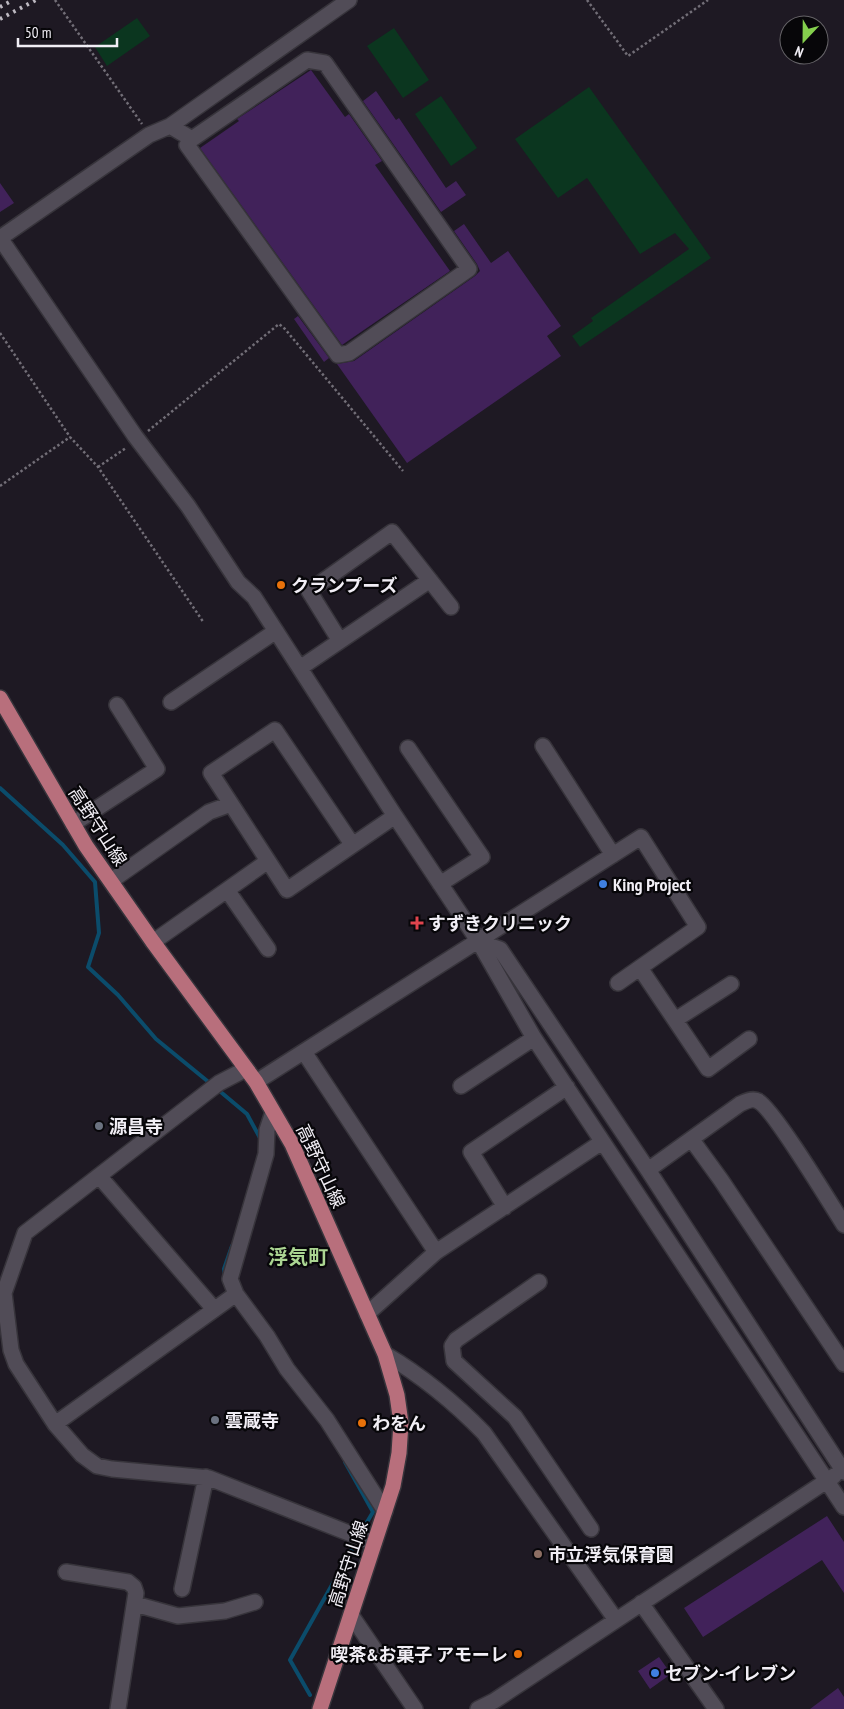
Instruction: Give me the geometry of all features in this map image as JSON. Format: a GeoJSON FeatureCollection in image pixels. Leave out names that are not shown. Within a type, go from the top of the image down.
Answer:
{"type":"FeatureCollection","features":[{"type":"Feature","properties":{"kind":"main road","name":"高野守山線"},"geometry":{"type":"LineString","coordinates":[[0,698],[73,824],[153,942],[256,1082],[292,1144],[385,1354],[397,1396],[400,1439],[393,1486],[384,1511],[363,1540],[351,1615],[320,1709]]}},
{"type":"Feature","properties":{"kind":"street"},"geometry":{"type":"LineString","coordinates":[[349,0],[170,126],[149,134],[0,238],[138,440],[188,506],[238,582],[254,597],[478,942],[534,1038],[844,1507]]}},
{"type":"Feature","properties":{"kind":"street"},"geometry":{"type":"LineString","coordinates":[[307,60],[325,63],[469,268],[349,353],[338,355],[187,146],[192,139],[307,60]]}},
{"type":"Feature","properties":{"kind":"street"},"geometry":{"type":"LineString","coordinates":[[170,126],[192,139]]}},
{"type":"Feature","properties":{"kind":"street"},"geometry":{"type":"LineString","coordinates":[[340,641],[309,591],[392,532],[451,607]]}},
{"type":"Feature","properties":{"kind":"street"},"geometry":{"type":"LineString","coordinates":[[300,668],[430,580]]}},
{"type":"Feature","properties":{"kind":"street"},"geometry":{"type":"LineString","coordinates":[[172,702],[276,631]]}},
{"type":"Feature","properties":{"kind":"street"},"geometry":{"type":"LineString","coordinates":[[73,824],[157,769],[117,705]]}},
{"type":"Feature","properties":{"kind":"street"},"geometry":{"type":"LineString","coordinates":[[352,844],[275,730],[211,773],[287,890],[395,816]]}},
{"type":"Feature","properties":{"kind":"street"},"geometry":{"type":"LineString","coordinates":[[542,746],[613,855]]}},
{"type":"Feature","properties":{"kind":"street"},"geometry":{"type":"LineString","coordinates":[[408,748],[482,857],[440,884]]}},
{"type":"Feature","properties":{"kind":"street"},"geometry":{"type":"LineString","coordinates":[[111,881],[209,812],[231,804]]}},
{"type":"Feature","properties":{"kind":"street"},"geometry":{"type":"LineString","coordinates":[[256,1082],[641,837],[698,927],[618,984]]}},
{"type":"Feature","properties":{"kind":"street"},"geometry":{"type":"LineString","coordinates":[[153,942],[268,861]]}},
{"type":"Feature","properties":{"kind":"street"},"geometry":{"type":"LineString","coordinates":[[226,890],[268,949]]}},
{"type":"Feature","properties":{"kind":"street"},"geometry":{"type":"LineString","coordinates":[[478,942],[500,949],[648,1170],[844,1471],[827,1480],[494,1701],[478,1709]]}},
{"type":"Feature","properties":{"kind":"street"},"geometry":{"type":"LineString","coordinates":[[640,968],[708,1068],[749,1039]]}},
{"type":"Feature","properties":{"kind":"street"},"geometry":{"type":"LineString","coordinates":[[675,1020],[731,984]]}},
{"type":"Feature","properties":{"kind":"street"},"geometry":{"type":"LineString","coordinates":[[461,1086],[534,1038]]}},
{"type":"Feature","properties":{"kind":"street"},"geometry":{"type":"LineString","coordinates":[[304,1052],[436,1252]]}},
{"type":"Feature","properties":{"kind":"street"},"geometry":{"type":"LineString","coordinates":[[246,1070],[219,1083],[25,1233],[4,1293],[12,1350],[16,1364],[56,1424],[82,1455],[97,1466],[206,1477],[363,1540]]}},
{"type":"Feature","properties":{"kind":"street"},"geometry":{"type":"LineString","coordinates":[[505,1207],[471,1152],[567,1087]]}},
{"type":"Feature","properties":{"kind":"street"},"geometry":{"type":"LineString","coordinates":[[648,1170],[740,1104],[746,1101],[757,1100],[764,1104],[787,1137],[844,1225]]}},
{"type":"Feature","properties":{"kind":"street"},"geometry":{"type":"LineString","coordinates":[[56,1424],[228,1300],[232,1267],[266,1154],[267,1130],[273,1112]]}},
{"type":"Feature","properties":{"kind":"street"},"geometry":{"type":"LineString","coordinates":[[367,1314],[436,1252],[505,1207],[605,1147],[627,1139]]}},
{"type":"Feature","properties":{"kind":"street"},"geometry":{"type":"LineString","coordinates":[[692,1140],[721,1180],[844,1364]]}},
{"type":"Feature","properties":{"kind":"street"},"geometry":{"type":"LineString","coordinates":[[99,1176],[267,1336],[287,1369],[327,1420],[384,1511]]}},
{"type":"Feature","properties":{"kind":"street"},"geometry":{"type":"LineString","coordinates":[[539,1282],[456,1340],[452,1346],[452,1354],[454,1361],[484,1386],[532,1439],[591,1529]]}},
{"type":"Feature","properties":{"kind":"street"},"geometry":{"type":"LineString","coordinates":[[385,1354],[418,1374],[459,1408],[484,1433],[616,1620]]}},
{"type":"Feature","properties":{"kind":"street"},"geometry":{"type":"LineString","coordinates":[[182,1589],[206,1477]]}},
{"type":"Feature","properties":{"kind":"street"},"geometry":{"type":"LineString","coordinates":[[66,1572],[128,1582],[134,1587],[136,1593],[118,1709]]}},
{"type":"Feature","properties":{"kind":"street"},"geometry":{"type":"LineString","coordinates":[[134,1604],[178,1616],[225,1611],[255,1602]]}},
{"type":"Feature","properties":{"kind":"street"},"geometry":{"type":"LineString","coordinates":[[641,1603],[716,1709]]}},
{"type":"Feature","properties":{"kind":"street"},"geometry":{"type":"LineString","coordinates":[[351,1615],[415,1709]]}},
{"type":"Feature","properties":{"kind":"path"},"geometry":{"type":"LineString","coordinates":[[55,0],[149,134]]}},
{"type":"Feature","properties":{"kind":"path"},"geometry":{"type":"LineString","coordinates":[[587,0],[628,56],[708,0]]}},
{"type":"Feature","properties":{"kind":"path"},"geometry":{"type":"LineString","coordinates":[[98,467],[138,440],[279,324],[403,471]]}},
{"type":"Feature","properties":{"kind":"path"},"geometry":{"type":"LineString","coordinates":[[0,334],[70,437],[98,467],[204,623]]}},
{"type":"Feature","properties":{"kind":"path"},"geometry":{"type":"LineString","coordinates":[[0,486],[70,437]]}},
{"type":"Feature","properties":{"kind":"green space"},"geometry":{"type":"Polygon","coordinates":[[[137,18],[150,36],[107,66],[95,47],[137,18]]]}},
{"type":"Feature","properties":{"kind":"green space"},"geometry":{"type":"Polygon","coordinates":[[[394,28],[429,80],[403,98],[367,46],[394,28]]]}},
{"type":"Feature","properties":{"kind":"green space"},"geometry":{"type":"Polygon","coordinates":[[[589,87],[711,258],[580,347],[572,336],[593,321],[591,318],[689,249],[675,233],[640,254],[587,178],[558,198],[515,139],[589,87]]]}},
{"type":"Feature","properties":{"kind":"green space"},"geometry":{"type":"Polygon","coordinates":[[[441,96],[477,148],[451,166],[415,114],[441,96]]]}},
{"type":"Feature","properties":{"kind":"building"},"geometry":{"type":"Polygon","coordinates":[[[311,70],[345,117],[349,114],[382,161],[375,165],[450,271],[342,345],[200,148],[239,121],[237,119],[311,70]]]}},
{"type":"Feature","properties":{"kind":"building"},"geometry":{"type":"Polygon","coordinates":[[[376,91],[396,120],[399,118],[446,188],[456,181],[466,195],[441,212],[363,101],[376,91]]]}},
{"type":"Feature","properties":{"kind":"building"},"geometry":{"type":"Polygon","coordinates":[[[0,183],[14,203],[0,212],[0,183]]]}},
{"type":"Feature","properties":{"kind":"building"},"geometry":{"type":"Polygon","coordinates":[[[464,224],[491,263],[508,251],[561,326],[547,336],[561,356],[407,463],[337,364],[354,361],[480,271],[454,231],[464,224]]]}},
{"type":"Feature","properties":{"kind":"building"},"geometry":{"type":"Polygon","coordinates":[[[298,316],[329,358],[324,362],[294,319],[298,316]]]}},
{"type":"Feature","properties":{"kind":"building"},"geometry":{"type":"Polygon","coordinates":[[[827,1516],[844,1542],[844,1593],[822,1560],[703,1637],[684,1608],[827,1516]]]}},
{"type":"Feature","properties":{"kind":"building","name":"セブン-イレブン"},"geometry":{"type":"Polygon","coordinates":[[[659,1657],[671,1674],[650,1689],[638,1671],[659,1657]]]}},
{"type":"Feature","properties":{"kind":"building"},"geometry":{"type":"Polygon","coordinates":[[[838,1688],[844,1697],[844,1709],[810,1709],[838,1688]]]}},
{"type":"Feature","properties":{"kind":"waterway"},"geometry":{"type":"LineString","coordinates":[[0,788],[63,845],[95,882],[99,933],[88,967],[118,995],[156,1039],[211,1084]]}},
{"type":"Feature","properties":{"kind":"waterway"},"geometry":{"type":"LineString","coordinates":[[216,1088],[247,1114],[260,1138]]}},
{"type":"Feature","properties":{"kind":"waterway"},"geometry":{"type":"LineString","coordinates":[[225,1275],[224,1269],[232,1246]]}},
{"type":"Feature","properties":{"kind":"waterway"},"geometry":{"type":"LineString","coordinates":[[345,1462],[373,1512],[360,1534]]}},
{"type":"Feature","properties":{"kind":"waterway"},"geometry":{"type":"LineString","coordinates":[[310,1695],[290,1660],[357,1540]]}},
{"type":"Feature","properties":{"kind":"railway"},"geometry":{"type":"LineString","coordinates":[[0,7],[13,0]]}},
{"type":"Feature","properties":{"kind":"railway"},"geometry":{"type":"LineString","coordinates":[[0,19],[36,0]]}},
{"type":"Feature","properties":{"kind":"place","name":"クランプーズ"},"geometry":{"type":"Point","coordinates":[281,585]}},
{"type":"Feature","properties":{"kind":"place","name":"King Project"},"geometry":{"type":"Point","coordinates":[603,884]}},
{"type":"Feature","properties":{"kind":"place","name":"すずきクリニック"},"geometry":{"type":"Point","coordinates":[417,923]}},
{"type":"Feature","properties":{"kind":"place","name":"源昌寺"},"geometry":{"type":"Point","coordinates":[99,1126]}},
{"type":"Feature","properties":{"kind":"place","name":"雲蔵寺"},"geometry":{"type":"Point","coordinates":[215,1420]}},
{"type":"Feature","properties":{"kind":"place","name":"わをん"},"geometry":{"type":"Point","coordinates":[362,1423]}},
{"type":"Feature","properties":{"kind":"place","name":"市立浮気保育園"},"geometry":{"type":"Point","coordinates":[538,1554]}},
{"type":"Feature","properties":{"kind":"place","name":"喫茶&お菓子 アモーレ"},"geometry":{"type":"Point","coordinates":[518,1654]}},
{"type":"Feature","properties":{"kind":"place","name":"セブン-イレブン"},"geometry":{"type":"Point","coordinates":[655,1673]}},
{"type":"Feature","properties":{"kind":"district","name":"浮気町"},"geometry":{"type":"Point","coordinates":[298,1257]}}]}
